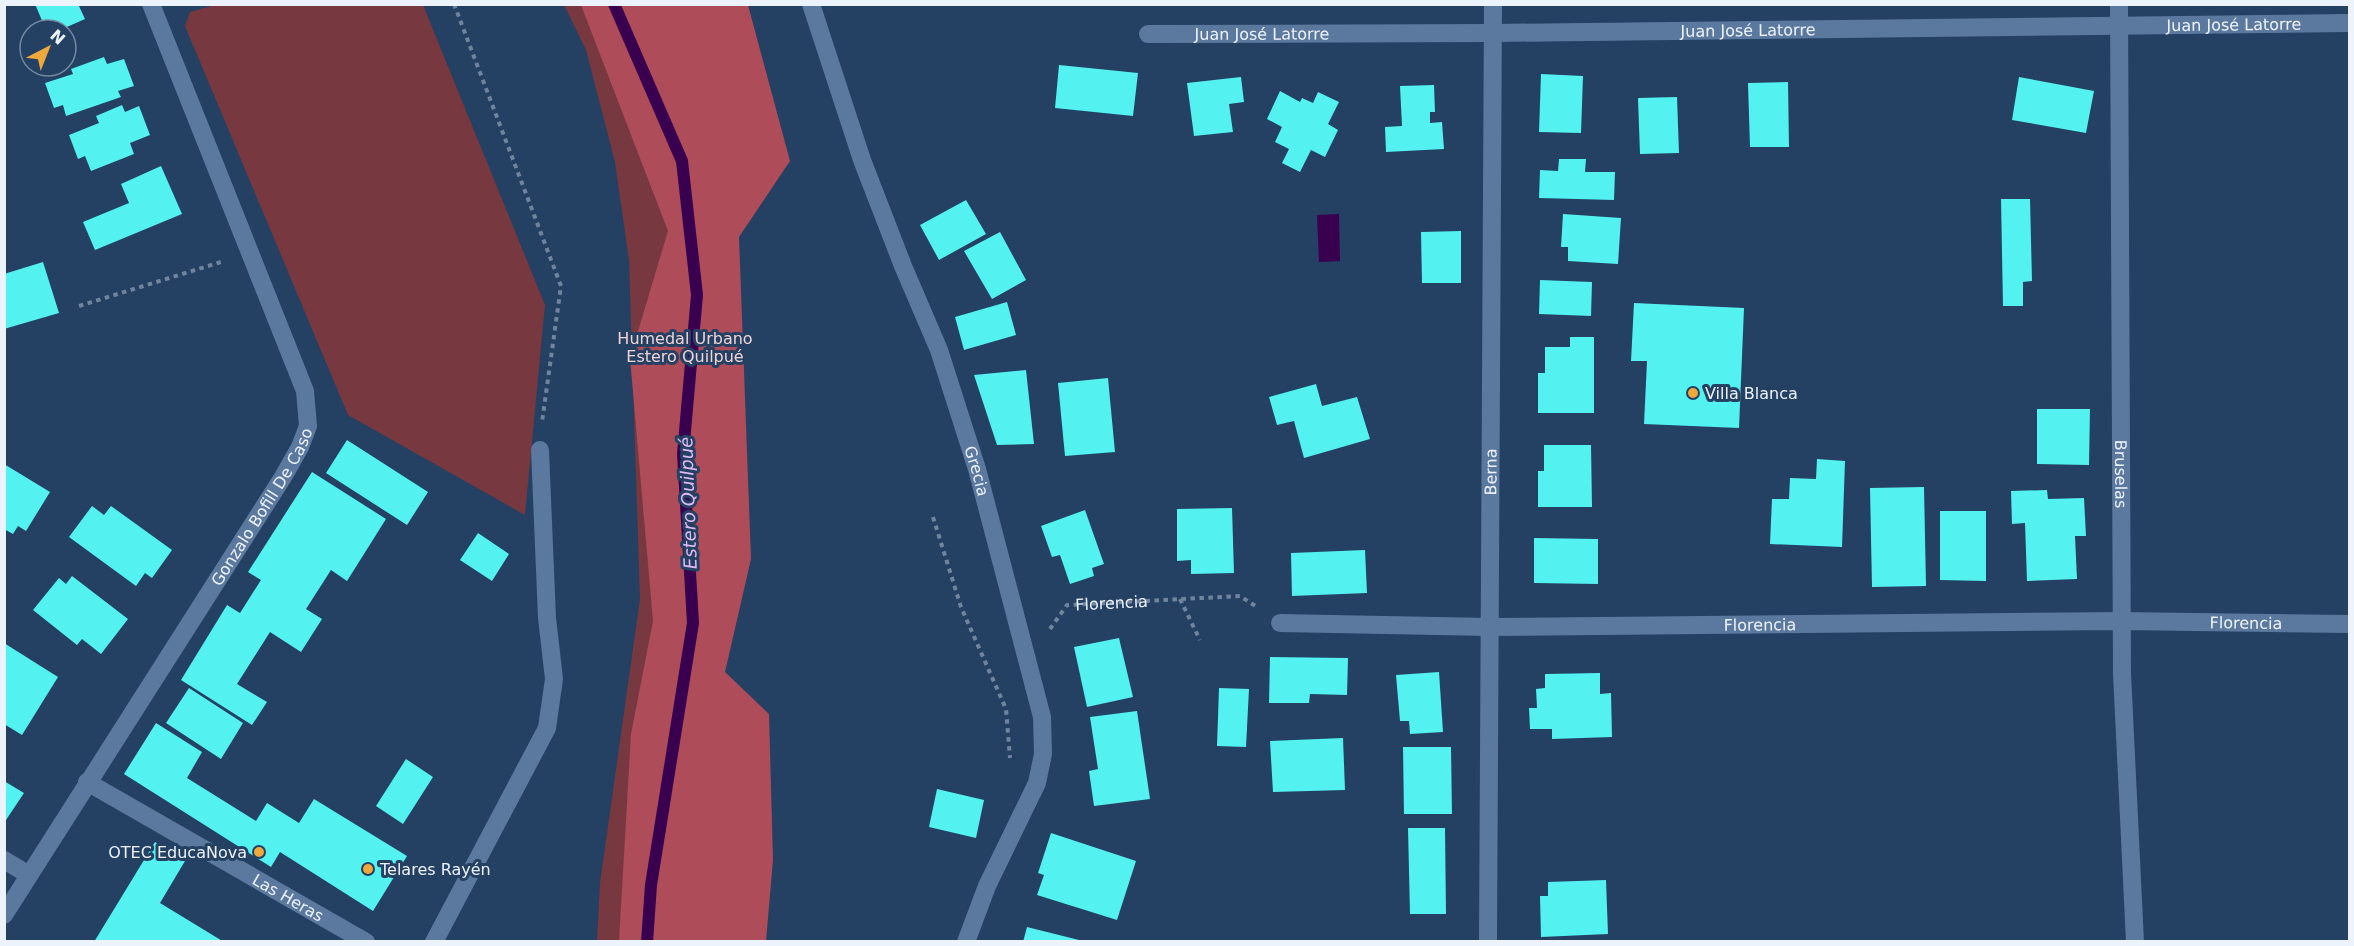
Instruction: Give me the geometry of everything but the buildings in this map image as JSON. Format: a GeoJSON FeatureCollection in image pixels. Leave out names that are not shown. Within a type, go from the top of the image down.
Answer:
{"type":"FeatureCollection","features":[{"type":"Feature","properties":{"kind":"street","name":"Gonzalo Bofill De Caso"},"geometry":{"type":"LineString","coordinates":[[4,915],[283,477],[300,447],[308,426],[305,391],[151,4]]}},
{"type":"Feature","properties":{"kind":"street","name":"Grecia"},"geometry":{"type":"LineString","coordinates":[[811,4],[862,160],[939,350],[977,469],[1042,717],[1043,754],[1037,783],[987,886],[966,942]]}},
{"type":"Feature","properties":{"kind":"street","name":"Berna"},"geometry":{"type":"LineString","coordinates":[[1488,942],[1493,4]]}},
{"type":"Feature","properties":{"kind":"street","name":"Bruselas"},"geometry":{"type":"LineString","coordinates":[[2119,4],[2121,621],[2134,942]]}},
{"type":"Feature","properties":{"kind":"street","name":"Juan José Latorre"},"geometry":{"type":"LineString","coordinates":[[1148,34],[1493,33],[2349,23]]}},
{"type":"Feature","properties":{"kind":"street"},"geometry":{"type":"LineString","coordinates":[[434,942],[547,728],[554,680],[548,618],[540,450]]}},
{"type":"Feature","properties":{"kind":"street","name":"Florencia"},"geometry":{"type":"LineString","coordinates":[[1280,623],[1489,627],[2121,621],[2349,624]]}},
{"type":"Feature","properties":{"kind":"street","name":"Las Heras"},"geometry":{"type":"LineString","coordinates":[[87,782],[366,942]]}},
{"type":"Feature","properties":{"kind":"street"},"geometry":{"type":"LineString","coordinates":[[4,860],[29,875]]}},
{"type":"Feature","properties":{"kind":"path"},"geometry":{"type":"LineString","coordinates":[[454,4],[561,286],[540,450]]}},
{"type":"Feature","properties":{"kind":"path"},"geometry":{"type":"LineString","coordinates":[[79,306],[250,253]]}},
{"type":"Feature","properties":{"kind":"path"},"geometry":{"type":"LineString","coordinates":[[933,517],[961,607],[1006,709]]}},
{"type":"Feature","properties":{"kind":"path","name":"Florencia"},"geometry":{"type":"LineString","coordinates":[[1022,640],[1048,632],[1067,605],[1240,596],[1280,623]]}},
{"type":"Feature","properties":{"kind":"path"},"geometry":{"type":"LineString","coordinates":[[1180,599],[1200,640]]}},
{"type":"Feature","properties":{"kind":"shaded area"},"geometry":{"type":"Polygon","coordinates":[[[215,5],[423,5],[545,305],[525,515],[348,415],[185,26],[190,12],[215,5]]]}},
{"type":"Feature","properties":{"kind":"shaded area"},"geometry":{"type":"Polygon","coordinates":[[[564,5],[668,5],[687,941],[597,941],[600,883],[640,599],[629,260],[615,162],[586,50],[564,5]]]}},
{"type":"Feature","properties":{"kind":"shaded area"},"geometry":{"type":"Polygon","coordinates":[[[1339,214],[1340,261],[1319,262],[1317,215],[1339,214]]]}},
{"type":"Feature","properties":{"kind":"green space","name":"Humedal Urbano Estero Quilpué"},"geometry":{"type":"Polygon","coordinates":[[[581,5],[748,5],[790,161],[739,237],[751,559],[725,672],[769,714],[773,860],[766,941],[619,941],[631,734],[653,621],[630,358],[668,231],[581,5]]]}},
{"type":"Feature","properties":{"kind":"waterway","name":"Estero Quilpué"},"geometry":{"type":"LineString","coordinates":[[614,4],[682,161],[697,295],[683,454],[693,623],[651,885],[647,942]]}},
{"type":"Feature","properties":{"kind":"place","name":"Villa Blanca"},"geometry":{"type":"Point","coordinates":[1693,393]}},
{"type":"Feature","properties":{"kind":"place","name":"OTEC EducaNova"},"geometry":{"type":"Point","coordinates":[259,852]}},
{"type":"Feature","properties":{"kind":"place","name":"Telares Rayén"},"geometry":{"type":"Point","coordinates":[368,869]}}]}
